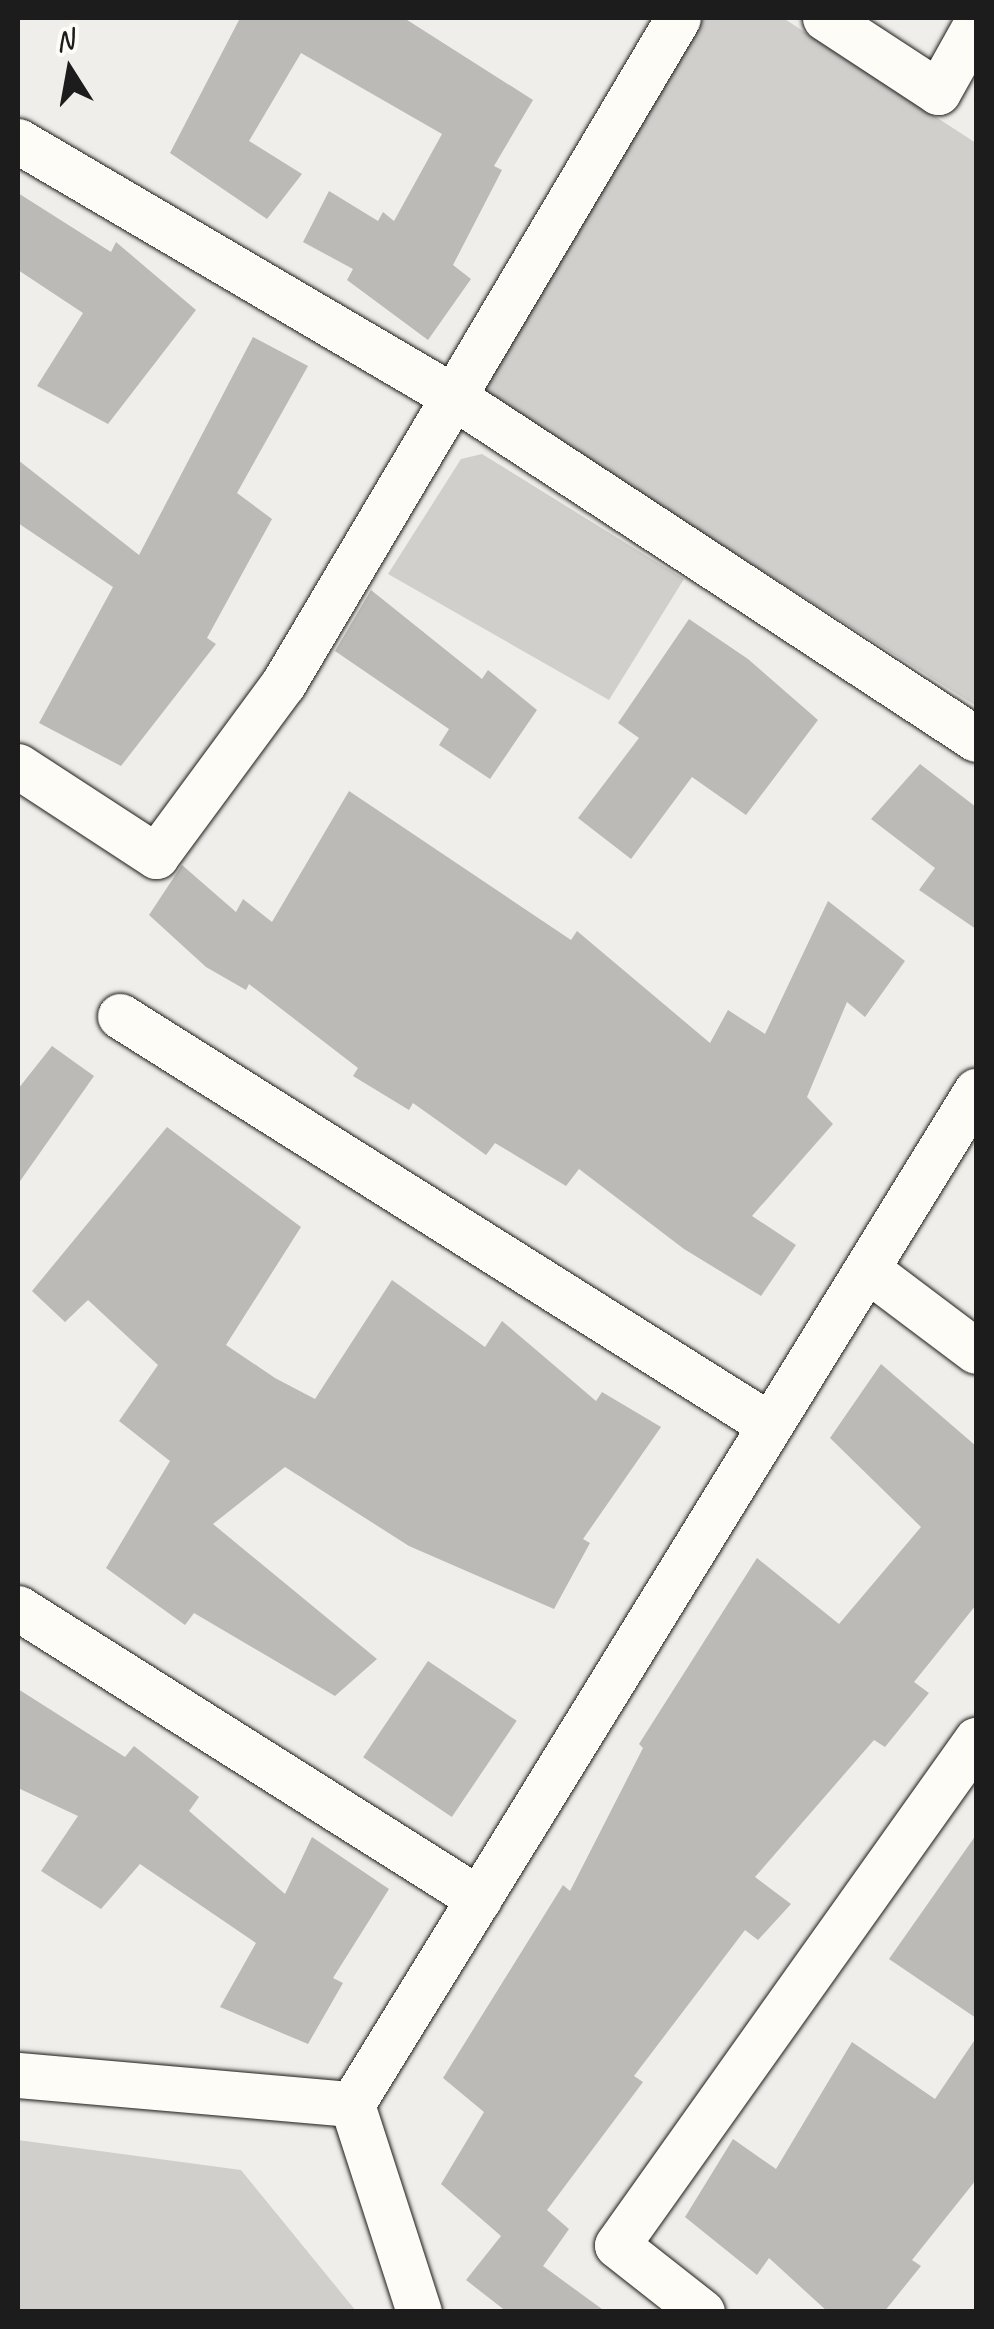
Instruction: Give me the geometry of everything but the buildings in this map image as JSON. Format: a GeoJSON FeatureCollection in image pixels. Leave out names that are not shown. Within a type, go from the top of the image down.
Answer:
{"type":"FeatureCollection","features":[{"type":"Feature","properties":{"kind":"street"},"geometry":{"type":"LineString","coordinates":[[18,766],[156,856],[284,684],[678,18]]}},
{"type":"Feature","properties":{"kind":"street"},"geometry":{"type":"LineString","coordinates":[[825,18],[938,92],[976,24]]}},
{"type":"Feature","properties":{"kind":"street"},"geometry":{"type":"LineString","coordinates":[[18,140],[454,398],[976,739]]}},
{"type":"Feature","properties":{"kind":"street"},"geometry":{"type":"LineString","coordinates":[[120,1016],[770,1425]]}},
{"type":"Feature","properties":{"kind":"street"},"geometry":{"type":"LineString","coordinates":[[419,2312],[352,2104],[976,1091]]}},
{"type":"Feature","properties":{"kind":"street"},"geometry":{"type":"LineString","coordinates":[[867,1269],[976,1350]]}},
{"type":"Feature","properties":{"kind":"street"},"geometry":{"type":"LineString","coordinates":[[18,1608],[478,1899]]}},
{"type":"Feature","properties":{"kind":"street"},"geometry":{"type":"LineString","coordinates":[[702,2312],[617,2245],[976,1740]]}},
{"type":"Feature","properties":{"kind":"street"},"geometry":{"type":"LineString","coordinates":[[18,2076],[352,2104]]}},
{"type":"Feature","properties":{"kind":"shaded area"},"geometry":{"type":"Polygon","coordinates":[[[703,18],[783,18],[976,143],[976,706],[484,395],[481,371],[703,18]]]}},
{"type":"Feature","properties":{"kind":"shaded area"},"geometry":{"type":"Polygon","coordinates":[[[482,454],[684,579],[609,700],[388,574],[461,459],[482,454]]]}},
{"type":"Feature","properties":{"kind":"shaded area"},"geometry":{"type":"Polygon","coordinates":[[[18,2140],[241,2170],[356,2311],[18,2311],[18,2140]]]}}]}
